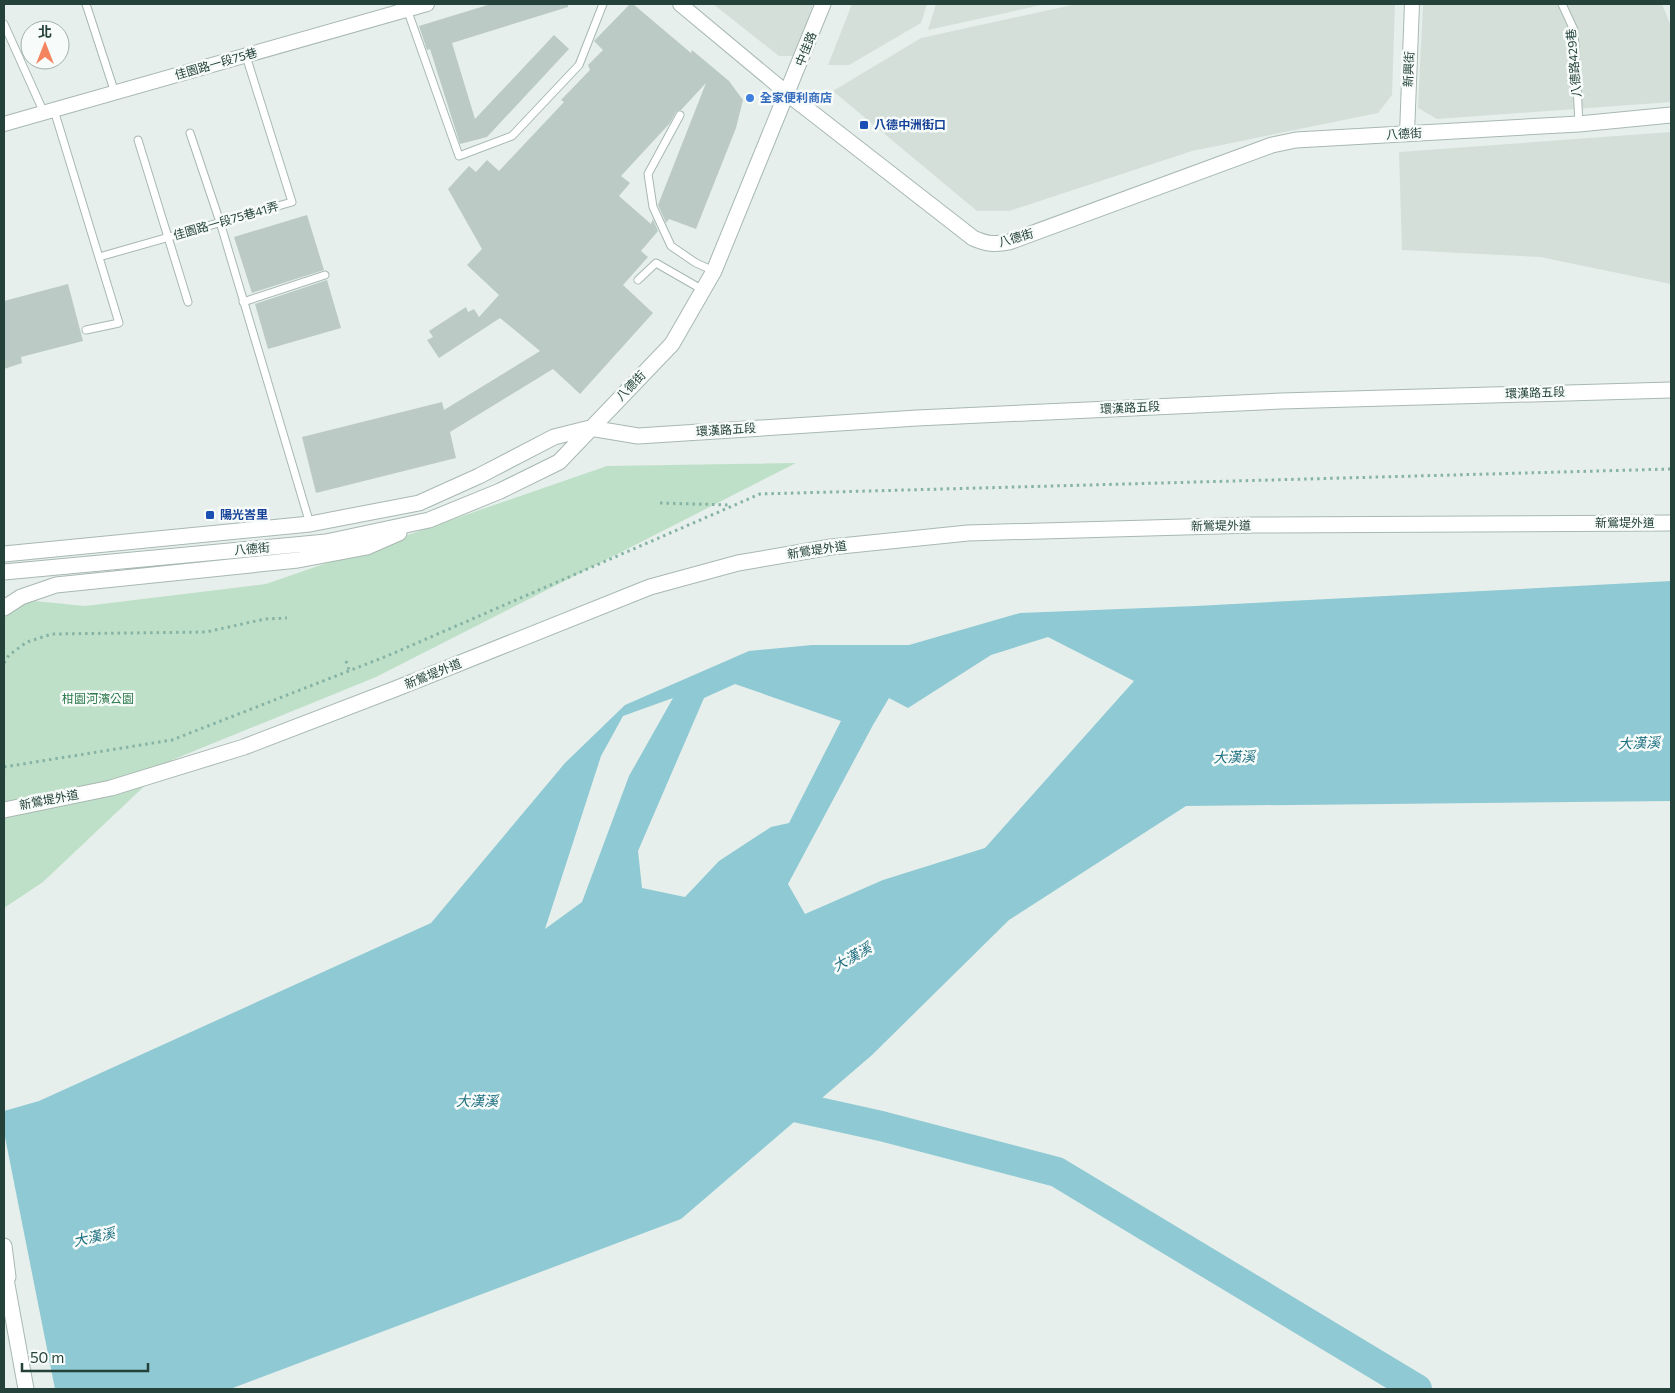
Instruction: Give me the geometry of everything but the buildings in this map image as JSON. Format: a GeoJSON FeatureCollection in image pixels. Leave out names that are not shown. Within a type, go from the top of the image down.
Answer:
{"type":"FeatureCollection","features":[{"type":"Feature","properties":{"kind":"street","name":"佳園路一段75巷"},"geometry":{"type":"LineString","coordinates":[[4,124],[246,56],[403,6],[427,4]]}},
{"type":"Feature","properties":{"kind":"street"},"geometry":{"type":"LineString","coordinates":[[680,4],[788,94]]}},
{"type":"Feature","properties":{"kind":"street","name":"中佳路"},"geometry":{"type":"LineString","coordinates":[[788,94],[823,4]]}},
{"type":"Feature","properties":{"kind":"street","name":"新興街"},"geometry":{"type":"LineString","coordinates":[[1407,134],[1412,4]]}},
{"type":"Feature","properties":{"kind":"street","name":"八德街"},"geometry":{"type":"LineString","coordinates":[[4,572],[326,542],[429,520],[500,491],[559,462],[672,344],[714,271],[788,94],[973,238],[984,244],[995,245],[1009,242],[1272,146],[1296,140],[1579,124],[1671,115]]}},
{"type":"Feature","properties":{"kind":"street","name":"環漢路五段"},"geometry":{"type":"LineString","coordinates":[[590,428],[638,436],[917,418],[1272,401],[1671,390]]}},
{"type":"Feature","properties":{"kind":"street","name":"八德街"},"geometry":{"type":"LineString","coordinates":[[4,554],[310,524],[419,503],[479,476],[554,436],[590,428]]}},
{"type":"Feature","properties":{"kind":"street"},"geometry":{"type":"LineString","coordinates":[[4,608],[21,597],[56,585],[298,560],[367,547],[429,520]]}},
{"type":"Feature","properties":{"kind":"street","name":"新鶯堤外道"},"geometry":{"type":"LineString","coordinates":[[4,810],[111,788],[244,747],[650,587],[738,563],[831,547],[968,534],[1265,525],[1671,523]]}},
{"type":"Feature","properties":{"kind":"street"},"geometry":{"type":"LineString","coordinates":[[4,1246],[13,1321]]}},
{"type":"Feature","properties":{"kind":"street"},"geometry":{"type":"LineString","coordinates":[[4,1268],[13,1321]]}},
{"type":"Feature","properties":{"kind":"street"},"geometry":{"type":"LineString","coordinates":[[4,1278],[26,1389]]}},
{"type":"Feature","properties":{"kind":"lane"},"geometry":{"type":"LineString","coordinates":[[86,4],[115,93]]}},
{"type":"Feature","properties":{"kind":"lane"},"geometry":{"type":"LineString","coordinates":[[403,6],[459,156],[512,136],[579,65],[604,4]]}},
{"type":"Feature","properties":{"kind":"lane","name":"八德路429巷"},"geometry":{"type":"LineString","coordinates":[[1562,4],[1574,30],[1579,124]]}},
{"type":"Feature","properties":{"kind":"lane"},"geometry":{"type":"LineString","coordinates":[[4,24],[49,111],[119,322],[86,330]]}},
{"type":"Feature","properties":{"kind":"lane","name":"佳園路一段75巷41弄"},"geometry":{"type":"LineString","coordinates":[[99,257],[292,202],[246,56]]}},
{"type":"Feature","properties":{"kind":"lane"},"geometry":{"type":"LineString","coordinates":[[680,116],[648,174],[653,207],[671,246],[696,263],[714,271]]}},
{"type":"Feature","properties":{"kind":"lane"},"geometry":{"type":"LineString","coordinates":[[190,133],[220,222],[310,524]]}},
{"type":"Feature","properties":{"kind":"lane"},"geometry":{"type":"LineString","coordinates":[[138,140],[188,302]]}},
{"type":"Feature","properties":{"kind":"lane"},"geometry":{"type":"LineString","coordinates":[[638,280],[656,263],[703,290]]}},
{"type":"Feature","properties":{"kind":"lane"},"geometry":{"type":"LineString","coordinates":[[244,302],[325,276]]}},
{"type":"Feature","properties":{"kind":"path"},"geometry":{"type":"LineString","coordinates":[[660,503],[733,505]]}},
{"type":"Feature","properties":{"kind":"path"},"geometry":{"type":"LineString","coordinates":[[4,663],[8,655],[27,642],[52,634],[206,632],[265,619],[287,618]]}},
{"type":"Feature","properties":{"kind":"path"},"geometry":{"type":"LineString","coordinates":[[346,661],[350,670]]}},
{"type":"Feature","properties":{"kind":"shaded area"},"geometry":{"type":"Polygon","coordinates":[[[713,4],[813,4],[796,56],[779,56],[713,4]]]}},
{"type":"Feature","properties":{"kind":"shaded area"},"geometry":{"type":"Polygon","coordinates":[[[852,4],[927,4],[921,23],[849,65],[828,65],[852,4]]]}},
{"type":"Feature","properties":{"kind":"shaded area"},"geometry":{"type":"Polygon","coordinates":[[[936,4],[1046,4],[928,30],[936,4]]]}},
{"type":"Feature","properties":{"kind":"shaded area"},"geometry":{"type":"Polygon","coordinates":[[[1077,4],[1395,4],[1392,95],[1378,113],[1192,151],[1009,211],[977,211],[833,91],[921,38],[1077,4]]]}},
{"type":"Feature","properties":{"kind":"shaded area"},"geometry":{"type":"Polygon","coordinates":[[[1423,4],[1662,4],[1671,26],[1671,102],[1437,119],[1418,108],[1423,4]]]}},
{"type":"Feature","properties":{"kind":"shaded area"},"geometry":{"type":"Polygon","coordinates":[[[1671,132],[1671,284],[1540,257],[1402,250],[1399,152],[1671,132]]]}},
{"type":"Feature","properties":{"kind":"green space","name":"柑園河濱公園"},"geometry":{"type":"Polygon","coordinates":[[[796,463],[376,677],[172,760],[43,882],[4,908],[4,598],[85,606],[266,584],[607,466],[796,463]]]}},
{"type":"Feature","properties":{"kind":"water","name":"大漢溪"},"geometry":{"type":"Polygon","coordinates":[[[1671,581],[1671,801],[1186,806],[1009,920],[872,1055],[681,1219],[230,1389],[4,1389],[4,1111],[39,1101],[431,923],[565,763],[625,705],[749,651],[812,645],[909,645],[1020,613],[1196,606],[1671,581]],[[1048,637],[991,655],[908,708],[889,698],[788,884],[805,914],[883,880],[985,848],[1134,681],[1048,637]],[[735,684],[704,698],[638,851],[642,888],[685,897],[719,861],[771,827],[789,823],[841,721],[735,684]],[[673,698],[623,716],[601,756],[545,929],[582,902],[629,776],[673,698]]]}},
{"type":"Feature","properties":{"kind":"pier"},"geometry":{"type":"Polygon","coordinates":[[[4,1132],[55,1389],[4,1389],[4,1132]]]}},
{"type":"Feature","properties":{"kind":"waterway"},"geometry":{"type":"LineString","coordinates":[[768,1101],[881,1126],[1057,1172],[1417,1389]]}},
{"type":"Feature","properties":{"kind":"place","name":"全家便利商店"},"geometry":{"type":"Point","coordinates":[750,98]}},
{"type":"Feature","properties":{"kind":"place","name":"八德中洲街口"},"geometry":{"type":"Point","coordinates":[864,125]}},
{"type":"Feature","properties":{"kind":"place","name":"陽光峇里"},"geometry":{"type":"Point","coordinates":[210,515]}}]}
